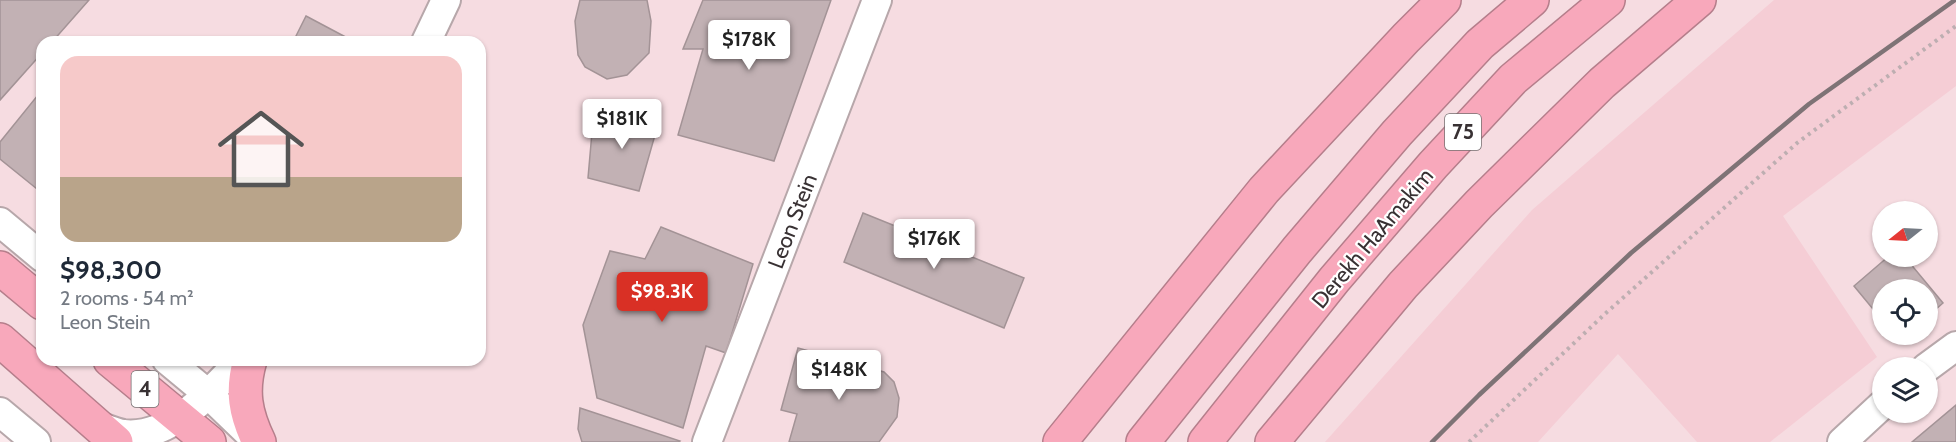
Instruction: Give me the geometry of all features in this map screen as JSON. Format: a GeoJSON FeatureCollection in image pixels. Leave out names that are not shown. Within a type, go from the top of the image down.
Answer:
{"type":"FeatureCollection","features":[{"type":"Feature","properties":{"kind":"highway"},"geometry":{"type":"LineString","coordinates":[[1060,442],[1264,190],[1444,0]]}},
{"type":"Feature","properties":{"kind":"highway","name":"75"},"geometry":{"type":"LineString","coordinates":[[1143,442],[1297,250],[1398,133],[1480,45],[1532,0]]}},
{"type":"Feature","properties":{"kind":"highway","name":"Derekh HaAmakim"},"geometry":{"type":"LineString","coordinates":[[1205,442],[1334,280],[1433,165],[1513,79],[1608,0]]}},
{"type":"Feature","properties":{"kind":"highway"},"geometry":{"type":"LineString","coordinates":[[1272,442],[1403,285],[1479,204],[1602,83],[1699,0]]}},
{"type":"Feature","properties":{"kind":"highway"},"geometry":{"type":"LineString","coordinates":[[0,268],[36,298]]}},
{"type":"Feature","properties":{"kind":"highway"},"geometry":{"type":"LineString","coordinates":[[0,340],[106,433]]}},
{"type":"Feature","properties":{"kind":"highway","name":"4"},"geometry":{"type":"LineString","coordinates":[[117,366],[209,442]]}},
{"type":"Feature","properties":{"kind":"highway"},"geometry":{"type":"LineString","coordinates":[[249,366],[246,380],[246,410],[259,442]]}},
{"type":"Feature","properties":{"kind":"street"},"geometry":{"type":"LineString","coordinates":[[429,36],[446,0]]}},
{"type":"Feature","properties":{"kind":"street","name":"Leon Stein"},"geometry":{"type":"LineString","coordinates":[[708,442],[877,0]]}},
{"type":"Feature","properties":{"kind":"street"},"geometry":{"type":"LineString","coordinates":[[0,222],[36,251]]}},
{"type":"Feature","properties":{"kind":"street"},"geometry":{"type":"LineString","coordinates":[[1938,359],[1956,346]]}},
{"type":"Feature","properties":{"kind":"street"},"geometry":{"type":"LineString","coordinates":[[174,366],[259,442]]}},
{"type":"Feature","properties":{"kind":"street"},"geometry":{"type":"LineString","coordinates":[[106,433],[113,431],[133,434],[169,424],[180,418],[208,394],[235,366]]}},
{"type":"Feature","properties":{"kind":"street"},"geometry":{"type":"LineString","coordinates":[[0,412],[36,442]]}},
{"type":"Feature","properties":{"kind":"street"},"geometry":{"type":"LineString","coordinates":[[1842,442],[1872,414]]}},
{"type":"Feature","properties":{"kind":"path"},"geometry":{"type":"LineString","coordinates":[[1470,442],[1607,312],[1797,143],[1956,26]]}},
{"type":"Feature","properties":{"kind":"shaded area"},"geometry":{"type":"Polygon","coordinates":[[[0,0],[1956,0],[1956,442],[14,442],[0,429],[0,0]]]}},
{"type":"Feature","properties":{"kind":"shaded area"},"geometry":{"type":"Polygon","coordinates":[[[1774,0],[1956,0],[1956,86],[1783,216],[1877,357],[1872,357],[1872,361],[1770,442],[1697,442],[1618,354],[1538,442],[1325,442],[1532,210],[1774,0]]]}},
{"type":"Feature","properties":{"kind":"building"},"geometry":{"type":"Polygon","coordinates":[[[0,0],[89,0],[57,36],[36,36],[36,60],[0,100],[0,0]]]}},
{"type":"Feature","properties":{"kind":"building"},"geometry":{"type":"Polygon","coordinates":[[[580,0],[647,0],[651,21],[649,53],[627,75],[607,79],[585,67],[578,55],[575,21],[580,0]]]}},
{"type":"Feature","properties":{"kind":"building"},"geometry":{"type":"Polygon","coordinates":[[[703,0],[831,0],[774,161],[678,135],[703,49],[683,49],[703,0]]]}},
{"type":"Feature","properties":{"kind":"building"},"geometry":{"type":"Polygon","coordinates":[[[306,16],[344,36],[296,36],[306,16]]]}},
{"type":"Feature","properties":{"kind":"building"},"geometry":{"type":"Polygon","coordinates":[[[36,97],[36,188],[0,159],[0,142],[36,97]]]}},
{"type":"Feature","properties":{"kind":"building"},"geometry":{"type":"Polygon","coordinates":[[[623,107],[659,121],[639,191],[588,178],[593,121],[619,127],[623,107]]]}},
{"type":"Feature","properties":{"kind":"building"},"geometry":{"type":"Polygon","coordinates":[[[863,213],[1024,278],[1004,328],[844,262],[863,213]]]}},
{"type":"Feature","properties":{"kind":"building"},"geometry":{"type":"Polygon","coordinates":[[[661,227],[753,264],[726,353],[706,346],[683,428],[597,398],[583,325],[610,251],[645,259],[661,227]]]}},
{"type":"Feature","properties":{"kind":"building"},"geometry":{"type":"Polygon","coordinates":[[[1876,267],[1913,267],[1923,279],[1872,279],[1872,308],[1854,286],[1876,267]]]}},
{"type":"Feature","properties":{"kind":"building"},"geometry":{"type":"Polygon","coordinates":[[[1938,297],[1943,303],[1938,307],[1938,297]]]}},
{"type":"Feature","properties":{"kind":"building"},"geometry":{"type":"Polygon","coordinates":[[[798,348],[884,372],[894,382],[899,398],[897,417],[879,442],[789,442],[797,414],[781,410],[798,348]]]}},
{"type":"Feature","properties":{"kind":"building"},"geometry":{"type":"Polygon","coordinates":[[[1956,405],[1956,442],[1912,442],[1935,423],[1938,423],[1938,420],[1956,405]]]}},
{"type":"Feature","properties":{"kind":"building"},"geometry":{"type":"Polygon","coordinates":[[[580,408],[680,441],[582,442],[578,429],[580,408]]]}},
{"type":"Feature","properties":{"kind":"railway"},"geometry":{"type":"LineString","coordinates":[[1432,442],[1631,253],[1809,104],[1955,0]]}}]}
